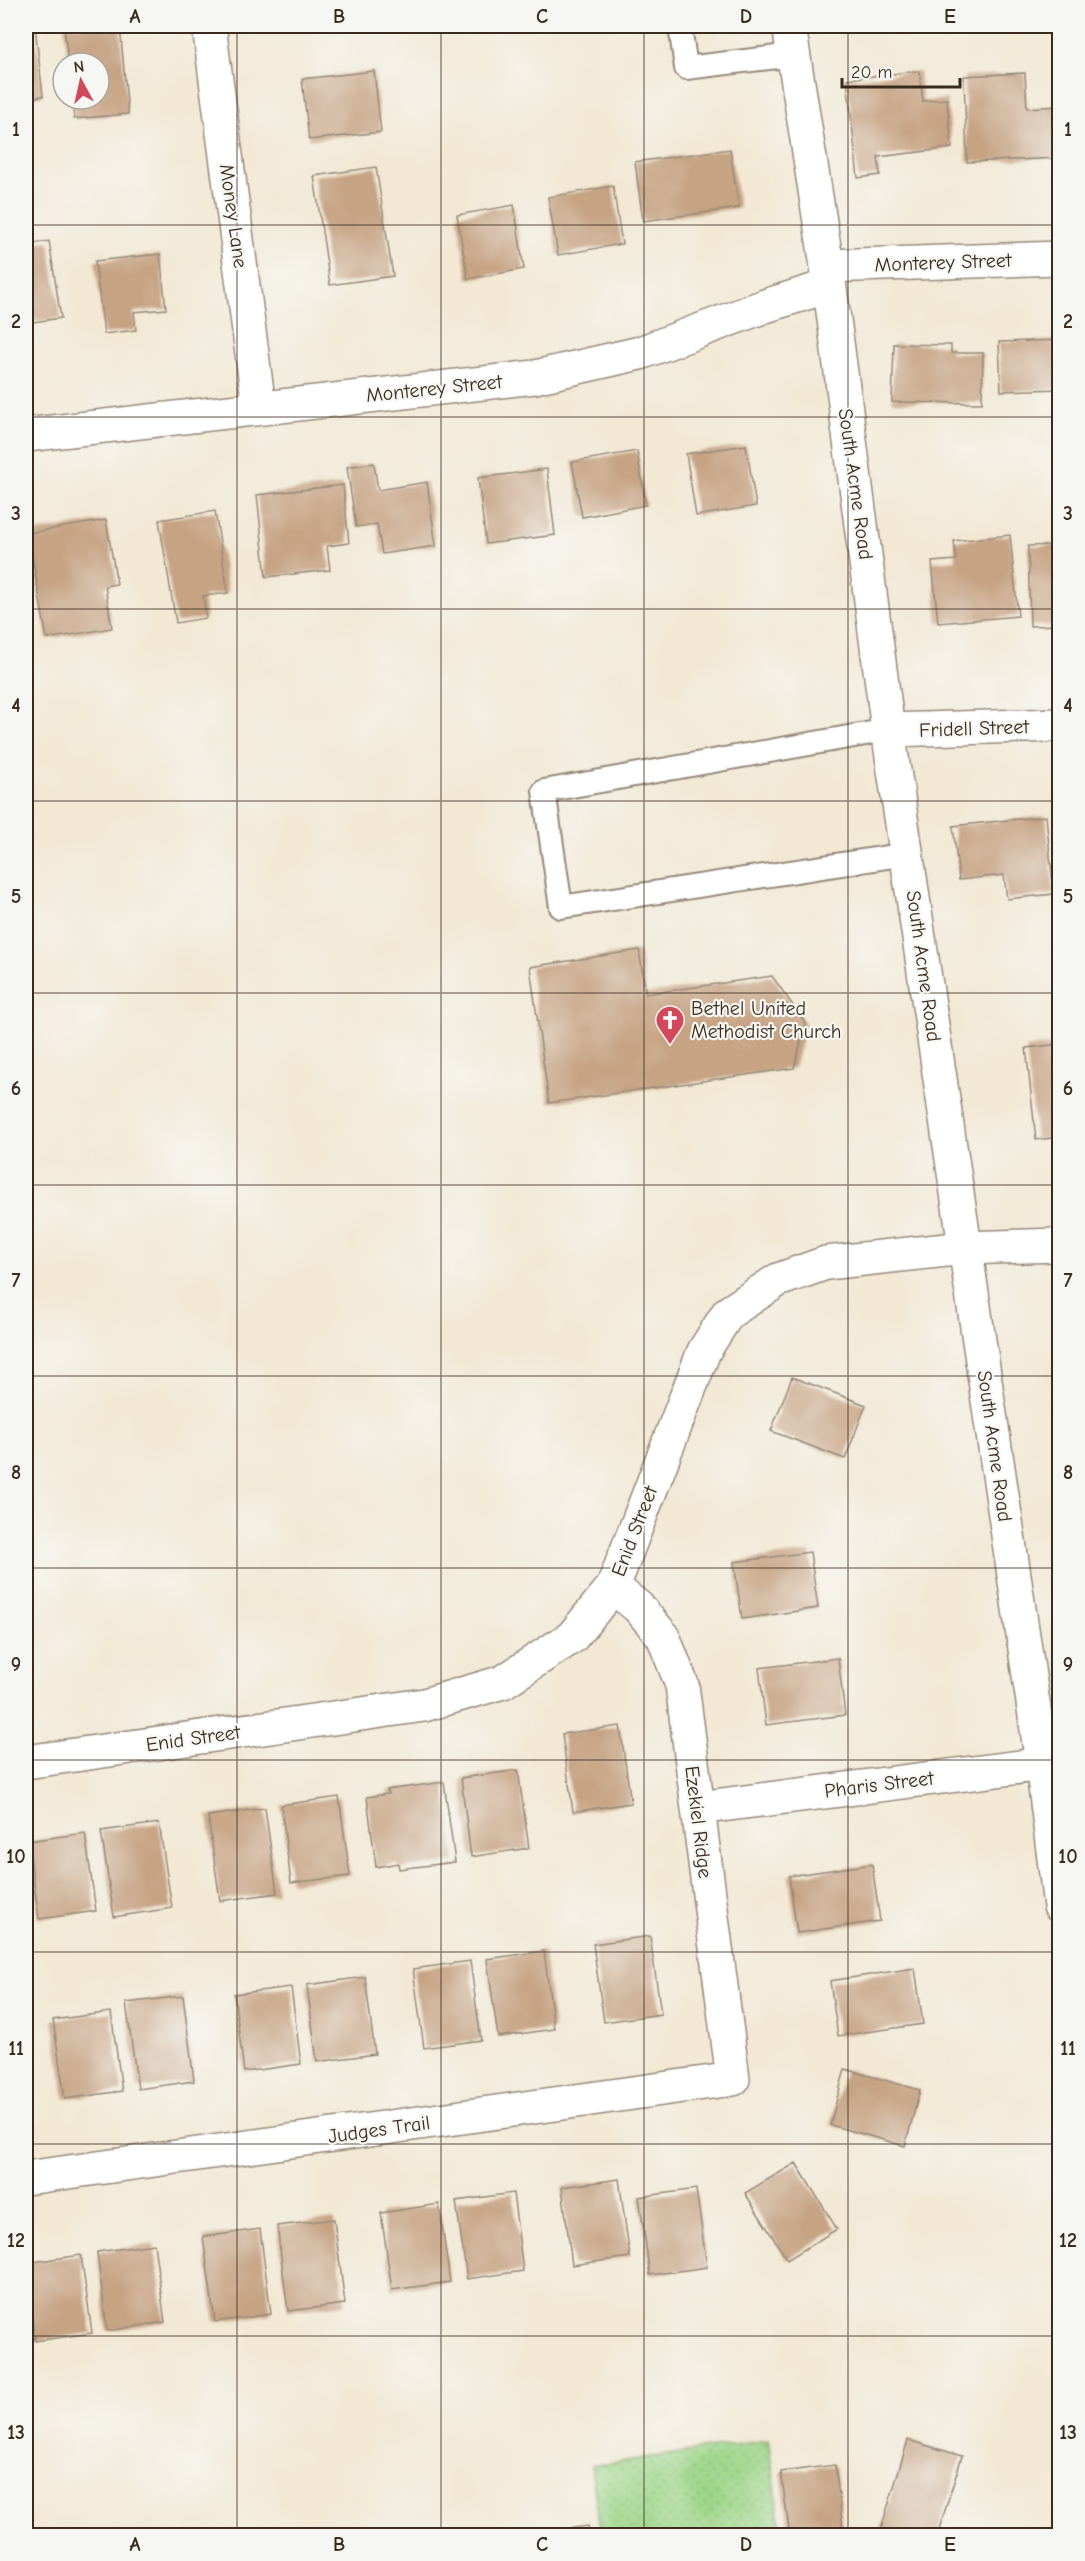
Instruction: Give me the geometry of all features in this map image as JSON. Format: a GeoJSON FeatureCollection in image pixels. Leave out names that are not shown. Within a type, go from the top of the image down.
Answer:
{"type":"FeatureCollection","features":[{"type":"Feature","properties":{"kind":"street","name":"Money Lane"},"geometry":{"type":"LineString","coordinates":[[208,26],[259,407]]}},
{"type":"Feature","properties":{"kind":"street","name":"South Acme Road"},"geometry":{"type":"LineString","coordinates":[[791,40],[828,276],[888,730],[965,1248],[1051,1762],[1059,1906]]}},
{"type":"Feature","properties":{"kind":"street","name":"Monterey Street"},"geometry":{"type":"LineString","coordinates":[[26,435],[535,377],[640,353],[765,306],[828,276],[1059,258]]}},
{"type":"Feature","properties":{"kind":"street","name":"Fridell Street"},"geometry":{"type":"LineString","coordinates":[[888,730],[1059,725]]}},
{"type":"Feature","properties":{"kind":"street","name":"Enid Street"},"geometry":{"type":"LineString","coordinates":[[26,1762],[424,1705],[503,1682],[572,1636],[613,1587],[704,1351],[728,1313],[778,1280],[826,1263],[965,1248],[1059,1245]]}},
{"type":"Feature","properties":{"kind":"street","name":"Ezekiel Ridge"},"geometry":{"type":"LineString","coordinates":[[613,1587],[638,1607],[663,1636],[682,1685],[733,2079]]}},
{"type":"Feature","properties":{"kind":"street","name":"Pharis Street"},"geometry":{"type":"LineString","coordinates":[[698,1808],[1051,1762]]}},
{"type":"Feature","properties":{"kind":"street","name":"Judges Trail"},"geometry":{"type":"LineString","coordinates":[[26,2178],[733,2079]]}},
{"type":"Feature","properties":{"kind":"lane"},"geometry":{"type":"LineString","coordinates":[[680,26],[686,68],[791,40]]}},
{"type":"Feature","properties":{"kind":"lane"},"geometry":{"type":"LineString","coordinates":[[888,730],[544,791],[561,907],[907,854]]}},
{"type":"Feature","properties":{"kind":"green space"},"geometry":{"type":"Polygon","coordinates":[[[768,2440],[782,2535],[601,2535],[591,2466],[768,2440]]]}},
{"type":"Feature","properties":{"kind":"building"},"geometry":{"type":"Polygon","coordinates":[[[35,26],[43,96],[26,98],[26,27],[35,26]]]}},
{"type":"Feature","properties":{"kind":"building"},"geometry":{"type":"Polygon","coordinates":[[[64,26],[120,26],[128,114],[74,119],[73,111],[111,111],[111,51],[67,51],[64,26]]]}},
{"type":"Feature","properties":{"kind":"building"},"geometry":{"type":"Polygon","coordinates":[[[301,26],[323,26],[323,27],[301,30],[301,26]]]}},
{"type":"Feature","properties":{"kind":"building"},"geometry":{"type":"Polygon","coordinates":[[[374,71],[381,132],[309,140],[302,79],[374,71]]]}},
{"type":"Feature","properties":{"kind":"building"},"geometry":{"type":"Polygon","coordinates":[[[919,71],[923,101],[947,99],[952,148],[878,157],[880,175],[858,178],[847,79],[919,71]]]}},
{"type":"Feature","properties":{"kind":"building"},"geometry":{"type":"Polygon","coordinates":[[[1025,73],[1027,108],[1058,106],[1060,158],[967,162],[964,76],[1025,73]]]}},
{"type":"Feature","properties":{"kind":"building"},"geometry":{"type":"Polygon","coordinates":[[[730,149],[739,208],[643,221],[635,162],[730,149]]]}},
{"type":"Feature","properties":{"kind":"building"},"geometry":{"type":"Polygon","coordinates":[[[376,167],[393,276],[330,285],[314,176],[376,167]]]}},
{"type":"Feature","properties":{"kind":"building"},"geometry":{"type":"Polygon","coordinates":[[[613,186],[622,244],[558,255],[548,197],[613,186]]]}},
{"type":"Feature","properties":{"kind":"building"},"geometry":{"type":"Polygon","coordinates":[[[514,205],[524,269],[468,279],[457,215],[514,205]]]}},
{"type":"Feature","properties":{"kind":"building"},"geometry":{"type":"Polygon","coordinates":[[[49,241],[61,318],[26,323],[26,245],[49,241]]]}},
{"type":"Feature","properties":{"kind":"building"},"geometry":{"type":"Polygon","coordinates":[[[160,254],[166,309],[134,312],[136,330],[104,334],[95,261],[160,254]]]}},
{"type":"Feature","properties":{"kind":"building"},"geometry":{"type":"Polygon","coordinates":[[[1060,340],[1060,389],[1001,391],[999,342],[1060,340]]]}},
{"type":"Feature","properties":{"kind":"building"},"geometry":{"type":"Polygon","coordinates":[[[894,344],[951,345],[951,353],[983,353],[982,403],[892,402],[894,344]]]}},
{"type":"Feature","properties":{"kind":"building"},"geometry":{"type":"Polygon","coordinates":[[[746,445],[756,506],[696,516],[686,454],[746,445]]]}},
{"type":"Feature","properties":{"kind":"building"},"geometry":{"type":"Polygon","coordinates":[[[637,451],[646,505],[582,517],[572,462],[637,451]]]}},
{"type":"Feature","properties":{"kind":"building"},"geometry":{"type":"Polygon","coordinates":[[[374,463],[378,490],[427,482],[436,546],[382,554],[377,524],[356,527],[347,467],[374,463]]]}},
{"type":"Feature","properties":{"kind":"building"},"geometry":{"type":"Polygon","coordinates":[[[547,469],[555,535],[486,544],[478,478],[547,469]]]}},
{"type":"Feature","properties":{"kind":"building"},"geometry":{"type":"Polygon","coordinates":[[[343,485],[349,543],[327,546],[330,570],[266,577],[257,495],[343,485]]]}},
{"type":"Feature","properties":{"kind":"building"},"geometry":{"type":"Polygon","coordinates":[[[215,511],[228,593],[203,596],[206,618],[176,623],[159,520],[215,511]]]}},
{"type":"Feature","properties":{"kind":"building"},"geometry":{"type":"Polygon","coordinates":[[[106,520],[117,584],[105,586],[112,628],[47,639],[28,533],[106,520]]]}},
{"type":"Feature","properties":{"kind":"building"},"geometry":{"type":"Polygon","coordinates":[[[1010,535],[1018,616],[938,623],[932,562],[956,560],[954,541],[1010,535]]]}},
{"type":"Feature","properties":{"kind":"building"},"geometry":{"type":"Polygon","coordinates":[[[1060,545],[1060,625],[1030,626],[1028,546],[1060,545]]]}},
{"type":"Feature","properties":{"kind":"building"},"geometry":{"type":"Polygon","coordinates":[[[26,559],[31,586],[26,586],[26,559]]]}},
{"type":"Feature","properties":{"kind":"building"},"geometry":{"type":"Polygon","coordinates":[[[1046,816],[1054,894],[1007,899],[1004,875],[959,880],[953,826],[1046,816]]]}},
{"type":"Feature","properties":{"kind":"building","name":"Bethel United Methodist Church"},"geometry":{"type":"Polygon","coordinates":[[[639,950],[646,994],[772,976],[806,1024],[794,1068],[549,1103],[530,967],[639,950]]]}},
{"type":"Feature","properties":{"kind":"building"},"geometry":{"type":"Polygon","coordinates":[[[1060,1044],[1060,1137],[1036,1140],[1026,1048],[1060,1044]]]}},
{"type":"Feature","properties":{"kind":"building"},"geometry":{"type":"Polygon","coordinates":[[[792,1377],[866,1405],[845,1459],[771,1431],[792,1377]]]}},
{"type":"Feature","properties":{"kind":"building"},"geometry":{"type":"Polygon","coordinates":[[[810,1552],[818,1608],[742,1619],[734,1562],[810,1552]]]}},
{"type":"Feature","properties":{"kind":"building"},"geometry":{"type":"Polygon","coordinates":[[[838,1658],[845,1715],[766,1725],[759,1668],[838,1658]]]}},
{"type":"Feature","properties":{"kind":"building"},"geometry":{"type":"Polygon","coordinates":[[[620,1726],[631,1803],[573,1812],[562,1734],[620,1726]]]}},
{"type":"Feature","properties":{"kind":"building"},"geometry":{"type":"Polygon","coordinates":[[[518,1770],[529,1848],[471,1857],[461,1778],[518,1770]]]}},
{"type":"Feature","properties":{"kind":"building"},"geometry":{"type":"Polygon","coordinates":[[[444,1782],[455,1862],[399,1869],[398,1863],[376,1867],[367,1797],[388,1794],[387,1790],[444,1782]]]}},
{"type":"Feature","properties":{"kind":"building"},"geometry":{"type":"Polygon","coordinates":[[[339,1797],[350,1876],[291,1883],[281,1805],[339,1797]]]}},
{"type":"Feature","properties":{"kind":"building"},"geometry":{"type":"Polygon","coordinates":[[[265,1808],[277,1893],[220,1901],[208,1816],[265,1808]]]}},
{"type":"Feature","properties":{"kind":"building"},"geometry":{"type":"Polygon","coordinates":[[[159,1823],[172,1908],[114,1917],[101,1831],[159,1823]]]}},
{"type":"Feature","properties":{"kind":"building"},"geometry":{"type":"Polygon","coordinates":[[[85,1833],[96,1911],[39,1919],[28,1841],[85,1833]]]}},
{"type":"Feature","properties":{"kind":"building"},"geometry":{"type":"Polygon","coordinates":[[[872,1864],[880,1921],[797,1933],[789,1876],[872,1864]]]}},
{"type":"Feature","properties":{"kind":"building"},"geometry":{"type":"Polygon","coordinates":[[[650,1936],[661,2014],[604,2022],[593,1944],[650,1936]]]}},
{"type":"Feature","properties":{"kind":"building"},"geometry":{"type":"Polygon","coordinates":[[[544,1951],[554,2029],[498,2037],[487,1959],[544,1951]]]}},
{"type":"Feature","properties":{"kind":"building"},"geometry":{"type":"Polygon","coordinates":[[[470,1961],[481,2040],[424,2048],[413,1969],[470,1961]]]}},
{"type":"Feature","properties":{"kind":"building"},"geometry":{"type":"Polygon","coordinates":[[[915,1968],[923,2024],[838,2036],[830,1981],[915,1968]]]}},
{"type":"Feature","properties":{"kind":"building"},"geometry":{"type":"Polygon","coordinates":[[[365,1977],[375,2054],[317,2062],[307,1985],[365,1977]]]}},
{"type":"Feature","properties":{"kind":"building"},"geometry":{"type":"Polygon","coordinates":[[[291,1987],[301,2064],[244,2072],[234,1994],[291,1987]]]}},
{"type":"Feature","properties":{"kind":"building"},"geometry":{"type":"Polygon","coordinates":[[[183,1996],[194,2081],[138,2089],[126,2003],[183,1996]]]}},
{"type":"Feature","properties":{"kind":"building"},"geometry":{"type":"Polygon","coordinates":[[[111,2012],[122,2091],[65,2099],[53,2020],[111,2012]]]}},
{"type":"Feature","properties":{"kind":"building"},"geometry":{"type":"Polygon","coordinates":[[[845,2069],[920,2090],[905,2146],[830,2125],[845,2069]]]}},
{"type":"Feature","properties":{"kind":"building"},"geometry":{"type":"Polygon","coordinates":[[[796,2163],[837,2229],[787,2260],[745,2193],[796,2163]]]}},
{"type":"Feature","properties":{"kind":"building"},"geometry":{"type":"Polygon","coordinates":[[[619,2179],[630,2257],[572,2265],[562,2187],[619,2179]]]}},
{"type":"Feature","properties":{"kind":"building"},"geometry":{"type":"Polygon","coordinates":[[[696,2189],[707,2267],[650,2275],[639,2197],[696,2189]]]}},
{"type":"Feature","properties":{"kind":"building"},"geometry":{"type":"Polygon","coordinates":[[[513,2193],[523,2271],[467,2279],[456,2201],[513,2193]]]}},
{"type":"Feature","properties":{"kind":"building"},"geometry":{"type":"Polygon","coordinates":[[[439,2204],[450,2282],[392,2290],[381,2213],[439,2204]]]}},
{"type":"Feature","properties":{"kind":"building"},"geometry":{"type":"Polygon","coordinates":[[[334,2219],[345,2304],[288,2311],[277,2226],[334,2219]]]}},
{"type":"Feature","properties":{"kind":"building"},"geometry":{"type":"Polygon","coordinates":[[[260,2229],[271,2314],[215,2322],[203,2237],[260,2229]]]}},
{"type":"Feature","properties":{"kind":"building"},"geometry":{"type":"Polygon","coordinates":[[[154,2244],[165,2322],[107,2331],[97,2252],[154,2244]]]}},
{"type":"Feature","properties":{"kind":"building"},"geometry":{"type":"Polygon","coordinates":[[[81,2255],[92,2333],[35,2341],[26,2263],[81,2255]]]}},
{"type":"Feature","properties":{"kind":"building"},"geometry":{"type":"Polygon","coordinates":[[[908,2440],[962,2456],[937,2536],[879,2536],[908,2440]]]}},
{"type":"Feature","properties":{"kind":"building"},"geometry":{"type":"Polygon","coordinates":[[[835,2465],[844,2536],[790,2536],[781,2472],[835,2465]]]}},
{"type":"Feature","properties":{"kind":"building"},"geometry":{"type":"Polygon","coordinates":[[[588,2526],[589,2536],[531,2536],[531,2534],[588,2526]]]}},
{"type":"Feature","properties":{"kind":"place","name":"Bethel United Methodist Church"},"geometry":{"type":"Point","coordinates":[670,1046]}}]}
